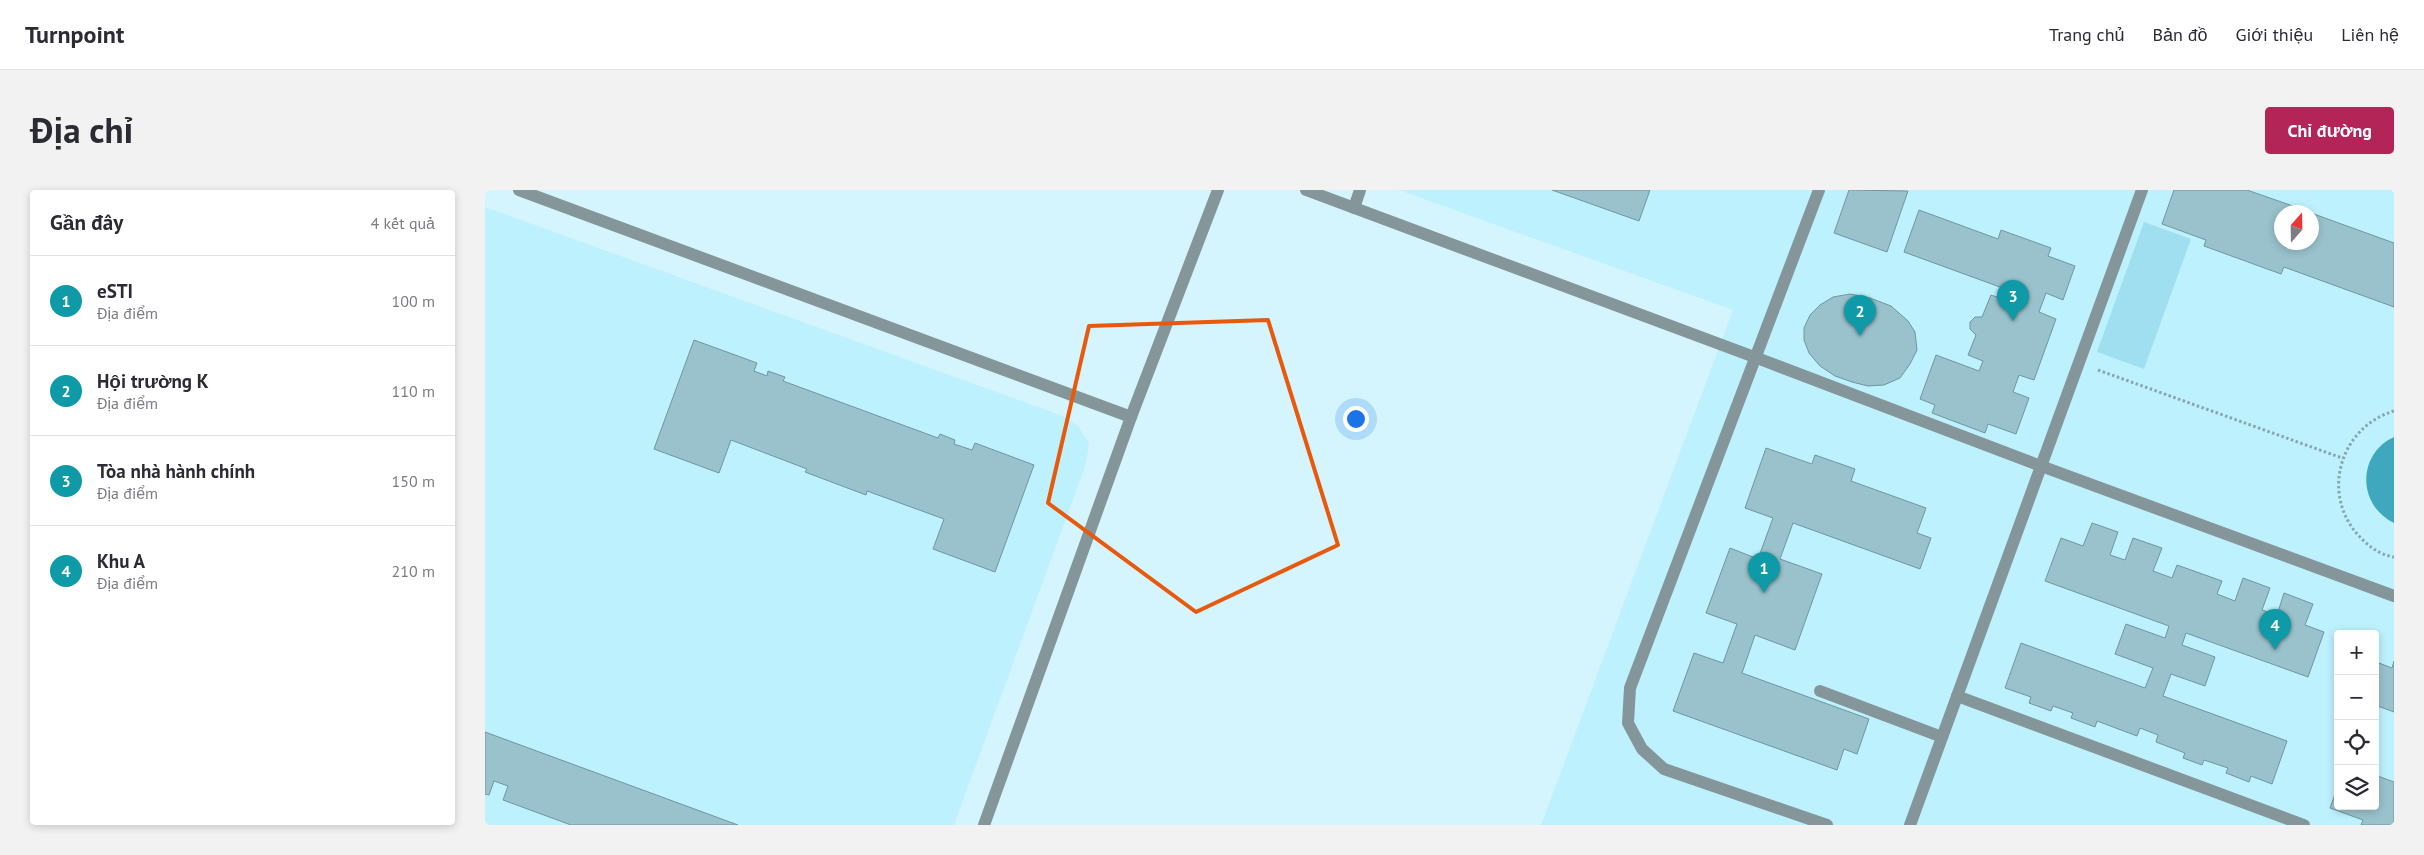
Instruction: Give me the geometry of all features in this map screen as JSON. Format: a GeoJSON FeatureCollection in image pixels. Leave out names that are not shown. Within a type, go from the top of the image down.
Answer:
{"type":"FeatureCollection","features":[{"type":"Feature","properties":{"kind":"street"},"geometry":{"type":"LineString","coordinates":[[519,190],[1131,417]]}},
{"type":"Feature","properties":{"kind":"street"},"geometry":{"type":"LineString","coordinates":[[984,825],[1131,417],[1218,190]]}},
{"type":"Feature","properties":{"kind":"street"},"geometry":{"type":"LineString","coordinates":[[1306,190],[2041,466],[2394,596]]}},
{"type":"Feature","properties":{"kind":"street"},"geometry":{"type":"LineString","coordinates":[[1354,208],[1360,190]]}},
{"type":"Feature","properties":{"kind":"street"},"geometry":{"type":"LineString","coordinates":[[1819,190],[1757,358],[1630,688],[1628,723],[1642,749],[1664,769],[1827,825]]}},
{"type":"Feature","properties":{"kind":"street"},"geometry":{"type":"LineString","coordinates":[[1910,825],[2142,190]]}},
{"type":"Feature","properties":{"kind":"street"},"geometry":{"type":"LineString","coordinates":[[1819,692],[1942,737]]}},
{"type":"Feature","properties":{"kind":"street"},"geometry":{"type":"LineString","coordinates":[[1957,696],[2289,822],[2304,825]]}},
{"type":"Feature","properties":{"kind":"path"},"geometry":{"type":"LineString","coordinates":[[2079,363],[2342,458]]}},
{"type":"Feature","properties":{"kind":"path"},"geometry":{"type":"LineString","coordinates":[[2394,411],[2371,421],[2353,438],[2342,458],[2337,482],[2340,505],[2351,527],[2367,545],[2394,557]]}},
{"type":"Feature","properties":{"kind":"highlighted area"},"geometry":{"type":"Polygon","coordinates":[[[1268,320],[1338,545],[1196,612],[1048,503],[1089,326],[1268,320]]]}},
{"type":"Feature","properties":{"kind":"shaded area"},"geometry":{"type":"Polygon","coordinates":[[[1399,190],[2394,190],[2394,825],[1541,825],[1733,310],[1399,190]]]}},
{"type":"Feature","properties":{"kind":"shaded area"},"geometry":{"type":"Polygon","coordinates":[[[485,207],[1063,416],[1078,426],[1089,443],[1086,464],[954,825],[485,825],[485,207]]]}},
{"type":"Feature","properties":{"kind":"shaded area"},"geometry":{"type":"Polygon","coordinates":[[[2144,222],[2191,239],[2144,369],[2097,352],[2144,222]]]}},
{"type":"Feature","properties":{"kind":"shaded area"},"geometry":{"type":"Polygon","coordinates":[[[2394,437],[2394,523],[2382,515],[2373,504],[2366,480],[2368,467],[2373,455],[2382,445],[2394,437]]]}},
{"type":"Feature","properties":{"kind":"building"},"geometry":{"type":"Polygon","coordinates":[[[1552,190],[1650,190],[1639,221],[1552,190]]]}},
{"type":"Feature","properties":{"kind":"building"},"geometry":{"type":"Polygon","coordinates":[[[1849,190],[1908,191],[1887,252],[1834,233],[1849,190]]]}},
{"type":"Feature","properties":{"kind":"building"},"geometry":{"type":"Polygon","coordinates":[[[2174,190],[2247,190],[2290,205],[2274,205],[2274,250],[2319,250],[2319,216],[2394,243],[2394,307],[2284,267],[2281,274],[2204,246],[2206,240],[2162,224],[2174,190]]]}},
{"type":"Feature","properties":{"kind":"building"},"geometry":{"type":"Polygon","coordinates":[[[1919,210],[1998,239],[2001,230],[2051,248],[2048,256],[2075,266],[2063,300],[2046,293],[2039,312],[2056,319],[2034,380],[2019,375],[2013,392],[2029,398],[2016,434],[1988,424],[1985,433],[1932,413],[1935,405],[1920,399],[1936,355],[1979,371],[1983,361],[1968,355],[1976,335],[1970,329],[1970,322],[1975,317],[1982,317],[1991,295],[2005,300],[2008,290],[1904,252],[1919,210]]]}},
{"type":"Feature","properties":{"kind":"building"},"geometry":{"type":"Polygon","coordinates":[[[1850,294],[1870,298],[1891,306],[1908,321],[1915,332],[1917,350],[1900,378],[1884,385],[1868,386],[1852,382],[1835,376],[1820,366],[1809,353],[1804,340],[1804,328],[1810,315],[1820,305],[1833,297],[1850,294]]]}},
{"type":"Feature","properties":{"kind":"building"},"geometry":{"type":"Polygon","coordinates":[[[694,340],[757,363],[754,371],[767,376],[768,371],[785,377],[783,381],[938,438],[940,434],[955,440],[954,444],[972,450],[975,443],[1034,465],[995,572],[933,549],[944,519],[867,491],[866,495],[805,472],[807,469],[731,440],[719,473],[654,449],[694,340]]]}},
{"type":"Feature","properties":{"kind":"building"},"geometry":{"type":"Polygon","coordinates":[[[1766,448],[1812,464],[1815,455],[1855,469],[1851,481],[1926,508],[1917,533],[1931,538],[1920,569],[1793,523],[1780,559],[1822,574],[1795,650],[1755,635],[1742,673],[1869,719],[1857,754],[1844,749],[1837,770],[1673,711],[1694,653],[1723,663],[1737,624],[1706,613],[1730,548],[1758,559],[1773,518],[1745,508],[1766,448]]]}},
{"type":"Feature","properties":{"kind":"building"},"geometry":{"type":"Polygon","coordinates":[[[2092,523],[2118,532],[2110,555],[2125,560],[2133,538],[2162,548],[2153,571],[2172,578],[2177,565],[2222,581],[2217,594],[2235,601],[2243,578],[2270,588],[2262,610],[2277,615],[2284,593],[2313,604],[2305,625],[2324,632],[2308,677],[2186,633],[2182,645],[2215,657],[2205,686],[2171,674],[2163,696],[2287,741],[2272,784],[2251,776],[2249,782],[2226,773],[2228,768],[2204,760],[2202,765],[2183,758],[2185,753],[2156,742],[2158,735],[2140,728],[2137,736],[2097,721],[2095,727],[2071,718],[2073,713],[2053,706],[2051,711],[2029,703],[2031,697],[2005,688],[2021,643],[2145,688],[2153,668],[2115,654],[2126,624],[2165,638],[2169,626],[2045,581],[2061,538],[2083,546],[2092,523]]]}},
{"type":"Feature","properties":{"kind":"building"},"geometry":{"type":"Polygon","coordinates":[[[2394,661],[2394,712],[2379,706],[2379,663],[2392,668],[2394,661]]]}},
{"type":"Feature","properties":{"kind":"building"},"geometry":{"type":"Polygon","coordinates":[[[485,732],[738,825],[571,825],[503,800],[508,786],[494,781],[489,795],[485,794],[485,732]]]}},
{"type":"Feature","properties":{"kind":"building"},"geometry":{"type":"Polygon","coordinates":[[[2379,776],[2394,782],[2394,825],[2361,825],[2363,820],[2336,810],[2379,810],[2379,776]]]}},
{"type":"Feature","properties":{"kind":"building"},"geometry":{"type":"Polygon","coordinates":[[[2334,797],[2334,809],[2330,808],[2334,797]]]}},
{"type":"Feature","properties":{"kind":"place","name":"Tòa nhà hành chính"},"geometry":{"type":"Point","coordinates":[2013,321]}},
{"type":"Feature","properties":{"kind":"place","name":"Hội trường K"},"geometry":{"type":"Point","coordinates":[1860,336]}},
{"type":"Feature","properties":{"kind":"place","name":"eSTI"},"geometry":{"type":"Point","coordinates":[1764,593]}},
{"type":"Feature","properties":{"kind":"place","name":"Khu A"},"geometry":{"type":"Point","coordinates":[2275,650]}}]}
